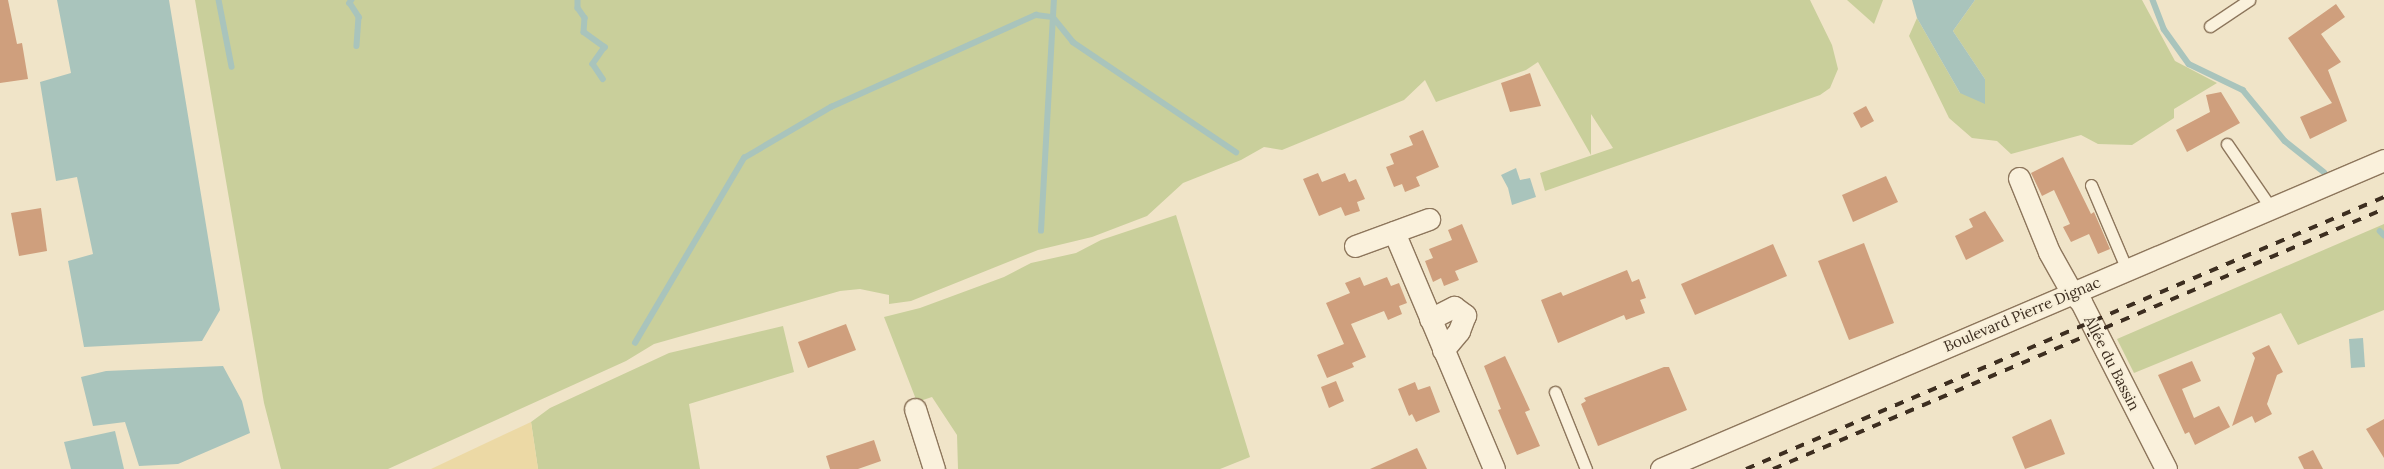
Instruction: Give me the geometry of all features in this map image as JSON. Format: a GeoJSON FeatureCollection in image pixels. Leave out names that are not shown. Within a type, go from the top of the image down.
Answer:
{"type":"FeatureCollection","features":[{"type":"Feature","properties":{"kind":"street","name":"Boulevard Pierre Dignac"},"geometry":{"type":"LineString","coordinates":[[1660,469],[2384,160]]}},
{"type":"Feature","properties":{"kind":"street","name":"Allée du Bassin"},"geometry":{"type":"LineString","coordinates":[[2019,178],[2049,252],[2072,293],[2081,302],[2166,469]]}},
{"type":"Feature","properties":{"kind":"street"},"geometry":{"type":"LineString","coordinates":[[1355,246],[1429,219]]}},
{"type":"Feature","properties":{"kind":"street"},"geometry":{"type":"LineString","coordinates":[[1394,232],[1494,469]]}},
{"type":"Feature","properties":{"kind":"street"},"geometry":{"type":"LineString","coordinates":[[1430,319],[1454,307],[1465,314],[1459,332],[1443,350]]}},
{"type":"Feature","properties":{"kind":"street"},"geometry":{"type":"LineString","coordinates":[[915,409],[934,469]]}},
{"type":"Feature","properties":{"kind":"lane"},"geometry":{"type":"LineString","coordinates":[[2210,26],[2249,0]]}},
{"type":"Feature","properties":{"kind":"lane"},"geometry":{"type":"LineString","coordinates":[[2227,144],[2271,208]]}},
{"type":"Feature","properties":{"kind":"lane"},"geometry":{"type":"LineString","coordinates":[[2091,185],[2126,270]]}},
{"type":"Feature","properties":{"kind":"lane"},"geometry":{"type":"LineString","coordinates":[[1555,392],[1586,469]]}},
{"type":"Feature","properties":{"kind":"green space"},"geometry":{"type":"Polygon","coordinates":[[[195,0],[1810,0],[1832,45],[1838,69],[1830,88],[1820,95],[1545,191],[1540,173],[1613,148],[1591,114],[1591,155],[1538,62],[1526,70],[1436,102],[1425,80],[1404,100],[1282,150],[1264,147],[1241,160],[1183,183],[1147,216],[1092,237],[1038,250],[911,301],[889,304],[889,295],[860,289],[840,291],[654,344],[626,361],[388,469],[281,469],[264,403],[195,0]]]}},
{"type":"Feature","properties":{"kind":"green space"},"geometry":{"type":"Polygon","coordinates":[[[1847,0],[1883,0],[1874,24],[1847,0]]]}},
{"type":"Feature","properties":{"kind":"green space"},"geometry":{"type":"Polygon","coordinates":[[[1975,0],[2142,0],[2175,61],[2217,83],[2174,109],[2174,118],[2132,145],[2098,144],[2081,135],[2011,154],[1997,141],[1972,138],[1949,118],[1909,36],[1917,18],[1960,93],[1985,79],[1953,31],[1975,0]]]}},
{"type":"Feature","properties":{"kind":"green space"},"geometry":{"type":"Polygon","coordinates":[[[1176,215],[1250,457],[1220,469],[958,469],[957,435],[932,397],[917,402],[884,317],[920,308],[1004,277],[1031,263],[1076,253],[1101,240],[1176,215]]]}},
{"type":"Feature","properties":{"kind":"green space"},"geometry":{"type":"Polygon","coordinates":[[[2384,224],[2384,310],[2298,345],[2281,313],[2134,373],[2117,339],[2384,224]]]}},
{"type":"Feature","properties":{"kind":"green space"},"geometry":{"type":"Polygon","coordinates":[[[783,326],[794,372],[689,404],[700,469],[538,469],[531,422],[550,408],[669,353],[783,326]]]}},
{"type":"Feature","properties":{"kind":"sand"},"geometry":{"type":"Polygon","coordinates":[[[531,422],[538,469],[431,469],[531,422]]]}},
{"type":"Feature","properties":{"kind":"water"},"geometry":{"type":"Polygon","coordinates":[[[57,0],[169,0],[220,310],[202,341],[84,347],[68,261],[93,254],[77,177],[56,181],[40,82],[71,73],[57,0]]]}},
{"type":"Feature","properties":{"kind":"water"},"geometry":{"type":"Polygon","coordinates":[[[1912,0],[1975,0],[1953,31],[1985,79],[1985,104],[1960,93],[1917,18],[1912,0]]]}},
{"type":"Feature","properties":{"kind":"water"},"geometry":{"type":"Polygon","coordinates":[[[1516,168],[1520,180],[1530,178],[1536,197],[1512,205],[1508,188],[1501,175],[1516,168]]]}},
{"type":"Feature","properties":{"kind":"water"},"geometry":{"type":"Polygon","coordinates":[[[2363,338],[2365,367],[2351,368],[2349,339],[2363,338]]]}},
{"type":"Feature","properties":{"kind":"water"},"geometry":{"type":"Polygon","coordinates":[[[223,366],[242,401],[250,433],[178,464],[139,466],[125,422],[93,426],[81,377],[106,371],[223,366]]]}},
{"type":"Feature","properties":{"kind":"water"},"geometry":{"type":"Polygon","coordinates":[[[115,431],[124,469],[71,469],[64,442],[115,431]]]}},
{"type":"Feature","properties":{"kind":"building"},"geometry":{"type":"Polygon","coordinates":[[[0,0],[8,0],[17,44],[22,43],[28,79],[0,83],[0,0]]]}},
{"type":"Feature","properties":{"kind":"building"},"geometry":{"type":"Polygon","coordinates":[[[2336,4],[2345,17],[2321,34],[2341,62],[2328,70],[2347,121],[2310,139],[2300,117],[2332,103],[2288,38],[2336,4]]]}},
{"type":"Feature","properties":{"kind":"building"},"geometry":{"type":"Polygon","coordinates":[[[1530,73],[1541,106],[1510,112],[1501,83],[1530,73]]]}},
{"type":"Feature","properties":{"kind":"building"},"geometry":{"type":"Polygon","coordinates":[[[2221,92],[2240,123],[2187,152],[2176,130],[2210,112],[2206,95],[2221,92]]]}},
{"type":"Feature","properties":{"kind":"building"},"geometry":{"type":"Polygon","coordinates":[[[1866,106],[1874,121],[1861,128],[1853,113],[1866,106]]]}},
{"type":"Feature","properties":{"kind":"building"},"geometry":{"type":"Polygon","coordinates":[[[1423,130],[1439,167],[1416,177],[1420,186],[1405,192],[1402,184],[1394,187],[1386,167],[1394,164],[1390,154],[1413,145],[1409,136],[1423,130]]]}},
{"type":"Feature","properties":{"kind":"building"},"geometry":{"type":"Polygon","coordinates":[[[2063,157],[2091,214],[2094,212],[2110,249],[2098,254],[2089,234],[2071,242],[2063,227],[2070,224],[2054,190],[2042,196],[2031,173],[2063,157]]]}},
{"type":"Feature","properties":{"kind":"building"},"geometry":{"type":"Polygon","coordinates":[[[1318,173],[1322,182],[1345,173],[1349,182],[1356,179],[1365,199],[1357,202],[1360,211],[1345,216],[1341,207],[1319,216],[1303,179],[1318,173]]]}},
{"type":"Feature","properties":{"kind":"building"},"geometry":{"type":"Polygon","coordinates":[[[1886,176],[1898,202],[1853,222],[1842,195],[1886,176]]]}},
{"type":"Feature","properties":{"kind":"building"},"geometry":{"type":"Polygon","coordinates":[[[41,208],[47,251],[19,256],[11,213],[41,208]]]}},
{"type":"Feature","properties":{"kind":"building"},"geometry":{"type":"Polygon","coordinates":[[[1985,211],[2004,241],[1966,260],[1955,236],[1973,227],[1969,219],[1985,211]]]}},
{"type":"Feature","properties":{"kind":"building"},"geometry":{"type":"Polygon","coordinates":[[[1462,224],[1478,262],[1455,271],[1459,280],[1444,286],[1441,278],[1433,282],[1425,261],[1433,258],[1429,249],[1452,240],[1448,230],[1462,224]]]}},
{"type":"Feature","properties":{"kind":"building"},"geometry":{"type":"Polygon","coordinates":[[[1864,243],[1894,323],[1849,340],[1818,261],[1864,243]]]}},
{"type":"Feature","properties":{"kind":"building"},"geometry":{"type":"Polygon","coordinates":[[[1773,244],[1787,276],[1695,315],[1681,284],[1773,244]]]}},
{"type":"Feature","properties":{"kind":"building"},"geometry":{"type":"Polygon","coordinates":[[[1627,270],[1632,282],[1639,279],[1646,298],[1640,300],[1645,313],[1626,320],[1624,315],[1558,343],[1541,300],[1561,292],[1563,296],[1627,270]]]}},
{"type":"Feature","properties":{"kind":"building"},"geometry":{"type":"Polygon","coordinates":[[[1360,277],[1364,286],[1387,277],[1391,286],[1399,283],[1407,303],[1399,306],[1402,314],[1388,320],[1384,311],[1351,324],[1366,357],[1352,363],[1354,367],[1327,378],[1317,355],[1344,344],[1326,303],[1350,293],[1345,283],[1360,277]]]}},
{"type":"Feature","properties":{"kind":"building"},"geometry":{"type":"Polygon","coordinates":[[[846,324],[856,350],[808,368],[798,342],[846,324]]]}},
{"type":"Feature","properties":{"kind":"building"},"geometry":{"type":"Polygon","coordinates":[[[2269,345],[2283,372],[2277,375],[2267,404],[2272,414],[2255,423],[2252,416],[2232,426],[2255,358],[2252,353],[2269,345]]]}},
{"type":"Feature","properties":{"kind":"building"},"geometry":{"type":"Polygon","coordinates":[[[1505,356],[1530,410],[1525,412],[1540,446],[1517,455],[1498,410],[1501,409],[1484,366],[1505,356]]]}},
{"type":"Feature","properties":{"kind":"building"},"geometry":{"type":"Polygon","coordinates":[[[2192,361],[2201,381],[2182,389],[2194,418],[2219,406],[2230,427],[2195,445],[2189,432],[2185,434],[2158,375],[2192,361]]]}},
{"type":"Feature","properties":{"kind":"building"},"geometry":{"type":"Polygon","coordinates":[[[1664,367],[1669,367],[1687,410],[1598,446],[1581,404],[1586,401],[1584,398],[1664,367]]]}},
{"type":"Feature","properties":{"kind":"building"},"geometry":{"type":"Polygon","coordinates":[[[1336,381],[1344,401],[1329,408],[1321,387],[1336,381]]]}},
{"type":"Feature","properties":{"kind":"building"},"geometry":{"type":"Polygon","coordinates":[[[1415,382],[1418,390],[1430,386],[1440,412],[1416,422],[1412,414],[1409,416],[1398,389],[1415,382]]]}},
{"type":"Feature","properties":{"kind":"building"},"geometry":{"type":"Polygon","coordinates":[[[2051,419],[2065,454],[2025,469],[2012,437],[2051,419]]]}},
{"type":"Feature","properties":{"kind":"building"},"geometry":{"type":"Polygon","coordinates":[[[2384,419],[2384,458],[2366,429],[2384,419]]]}},
{"type":"Feature","properties":{"kind":"building"},"geometry":{"type":"Polygon","coordinates":[[[874,440],[881,461],[858,469],[830,469],[826,456],[874,440]]]}},
{"type":"Feature","properties":{"kind":"building"},"geometry":{"type":"Polygon","coordinates":[[[1417,448],[1427,469],[1370,469],[1417,448]]]}},
{"type":"Feature","properties":{"kind":"building"},"geometry":{"type":"Polygon","coordinates":[[[2313,450],[2323,469],[2304,469],[2298,457],[2313,450]]]}},
{"type":"Feature","properties":{"kind":"waterway"},"geometry":{"type":"LineString","coordinates":[[219,0],[232,67]]}},
{"type":"Feature","properties":{"kind":"waterway"},"geometry":{"type":"LineString","coordinates":[[352,0],[350,3],[359,17],[357,46]]}},
{"type":"Feature","properties":{"kind":"waterway"},"geometry":{"type":"LineString","coordinates":[[578,0],[578,8],[585,18],[584,32],[605,47],[593,64],[603,79]]}},
{"type":"Feature","properties":{"kind":"waterway"},"geometry":{"type":"LineString","coordinates":[[1041,231],[1054,0]]}},
{"type":"Feature","properties":{"kind":"waterway"},"geometry":{"type":"LineString","coordinates":[[2153,0],[2164,29],[2189,64],[2243,90],[2285,141],[2324,172]]}},
{"type":"Feature","properties":{"kind":"waterway"},"geometry":{"type":"LineString","coordinates":[[635,343],[744,158],[831,107],[1036,15],[1053,17],[1073,42],[1236,152]]}},
{"type":"Feature","properties":{"kind":"waterway"},"geometry":{"type":"LineString","coordinates":[[2380,231],[2384,235]]}},
{"type":"Feature","properties":{"kind":"railway"},"geometry":{"type":"LineString","coordinates":[[1746,469],[2384,197]]}},
{"type":"Feature","properties":{"kind":"railway"},"geometry":{"type":"LineString","coordinates":[[1773,469],[2384,209]]}}]}
